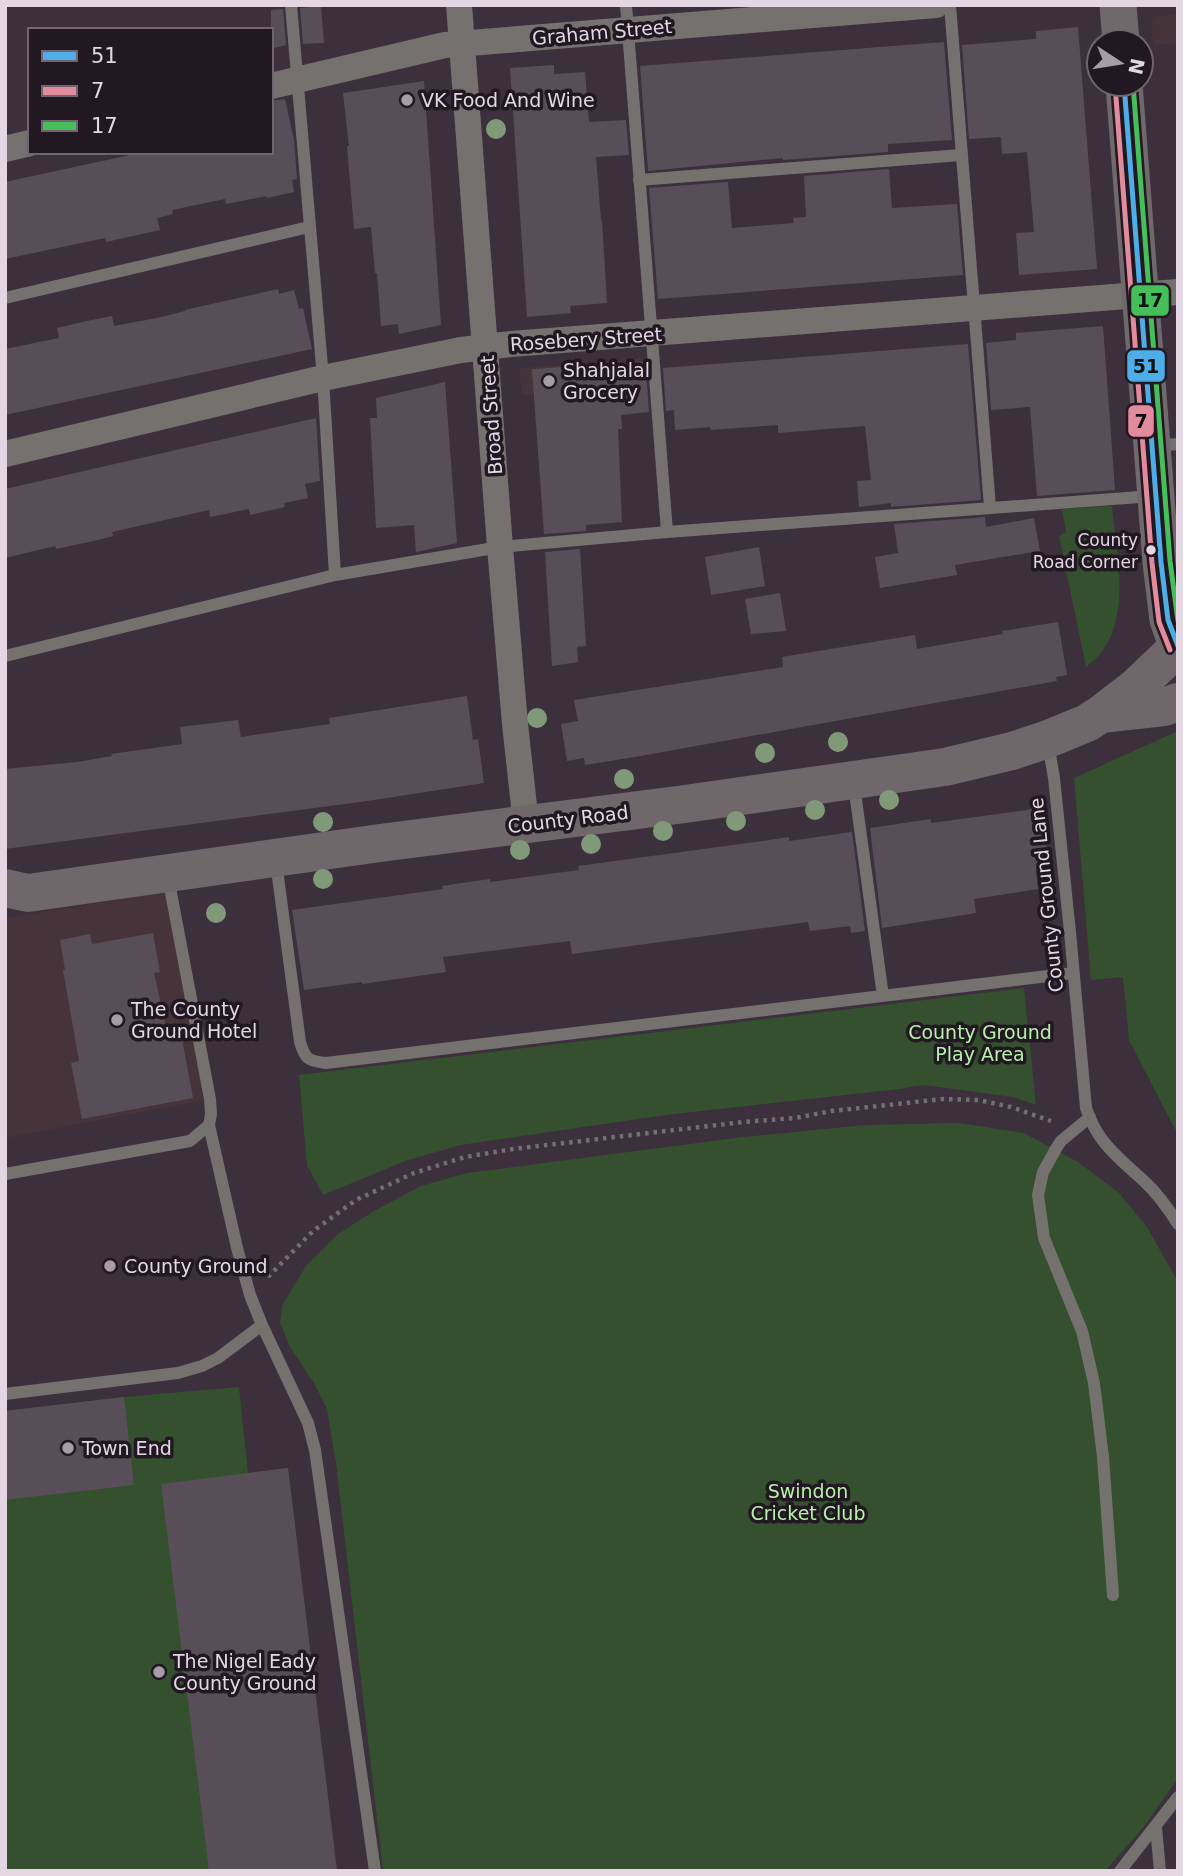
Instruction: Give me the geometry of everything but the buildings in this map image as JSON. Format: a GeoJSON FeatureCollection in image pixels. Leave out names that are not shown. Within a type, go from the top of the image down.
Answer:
{"type":"FeatureCollection","features":[{"type":"Feature","properties":{"kind":"main road","name":"County Road"},"geometry":{"type":"LineString","coordinates":[[13,896],[945,767],[1012,751],[1048,739],[1101,715],[1178,648]]}},
{"type":"Feature","properties":{"kind":"main road","name":"County Road"},"geometry":{"type":"LineString","coordinates":[[1101,715],[1164,707],[1178,702]]}},
{"type":"Feature","properties":{"kind":"street","name":"Broad Street"},"geometry":{"type":"LineString","coordinates":[[460,5],[500,547],[526,824]]}},
{"type":"Feature","properties":{"kind":"street","name":"Graham Street"},"geometry":{"type":"LineString","coordinates":[[284,83],[445,45],[627,18],[936,5]]}},
{"type":"Feature","properties":{"kind":"street"},"geometry":{"type":"LineString","coordinates":[[1118,5],[1120,28]]}},
{"type":"Feature","properties":{"kind":"street"},"geometry":{"type":"LineString","coordinates":[[1125,98],[1140,295],[1165,445],[1155,496],[1167,614],[1178,648]]}},
{"type":"Feature","properties":{"kind":"street"},"geometry":{"type":"LineString","coordinates":[[5,149],[28,143]]}},
{"type":"Feature","properties":{"kind":"street","name":"Rosebery Street"},"geometry":{"type":"LineString","coordinates":[[5,454],[323,378],[461,350],[1178,292]]}},
{"type":"Feature","properties":{"kind":"lane"},"geometry":{"type":"LineString","coordinates":[[291,5],[284,83],[309,227],[323,378],[335,575]]}},
{"type":"Feature","properties":{"kind":"lane"},"geometry":{"type":"LineString","coordinates":[[950,5],[990,508]]}},
{"type":"Feature","properties":{"kind":"lane"},"geometry":{"type":"LineString","coordinates":[[627,18],[667,531]]}},
{"type":"Feature","properties":{"kind":"lane"},"geometry":{"type":"LineString","coordinates":[[639,180],[961,155]]}},
{"type":"Feature","properties":{"kind":"lane"},"geometry":{"type":"LineString","coordinates":[[5,298],[309,227]]}},
{"type":"Feature","properties":{"kind":"lane"},"geometry":{"type":"LineString","coordinates":[[5,656],[335,575],[500,547],[667,531],[1155,496]]}},
{"type":"Feature","properties":{"kind":"lane","name":"County Ground Lane"},"geometry":{"type":"LineString","coordinates":[[1048,739],[1057,804],[1086,1108],[1101,1139],[1167,1206],[1178,1224]]}},
{"type":"Feature","properties":{"kind":"lane"},"geometry":{"type":"LineString","coordinates":[[854,780],[883,996]]}},
{"type":"Feature","properties":{"kind":"lane"},"geometry":{"type":"LineString","coordinates":[[275,858],[300,1042],[303,1054],[315,1062],[339,1062],[1073,973]]}},
{"type":"Feature","properties":{"kind":"lane"},"geometry":{"type":"LineString","coordinates":[[168,873],[210,1099],[209,1125],[234,1236],[250,1295],[308,1423],[315,1450],[375,1871]]}},
{"type":"Feature","properties":{"kind":"lane"},"geometry":{"type":"LineString","coordinates":[[1090,1117],[1061,1141],[1044,1172],[1038,1205],[1044,1238],[1082,1331],[1094,1383],[1113,1595]]}},
{"type":"Feature","properties":{"kind":"lane"},"geometry":{"type":"LineString","coordinates":[[5,1174],[190,1141],[209,1125]]}},
{"type":"Feature","properties":{"kind":"lane"},"geometry":{"type":"LineString","coordinates":[[5,1394],[178,1373],[218,1358],[262,1325]]}},
{"type":"Feature","properties":{"kind":"lane"},"geometry":{"type":"LineString","coordinates":[[1120,1871],[1178,1797]]}},
{"type":"Feature","properties":{"kind":"lane"},"geometry":{"type":"LineString","coordinates":[[1156,1827],[1160,1871]]}},
{"type":"Feature","properties":{"kind":"path"},"geometry":{"type":"LineString","coordinates":[[250,1295],[313,1231],[356,1200],[414,1173],[465,1157],[943,1099],[978,1100],[1011,1107],[1046,1119],[1072,1132]]}},
{"type":"Feature","properties":{"kind":"shaded area"},"geometry":{"type":"Polygon","coordinates":[[[1178,14],[1178,43],[1155,45],[1152,17],[1178,14]]]}},
{"type":"Feature","properties":{"kind":"shaded area"},"geometry":{"type":"Polygon","coordinates":[[[645,358],[647,379],[576,384],[576,391],[522,395],[520,368],[645,358]]]}},
{"type":"Feature","properties":{"kind":"shaded area"},"geometry":{"type":"Polygon","coordinates":[[[166,891],[204,1100],[5,1138],[5,919],[166,891]]]}},
{"type":"Feature","properties":{"kind":"green space"},"geometry":{"type":"Polygon","coordinates":[[[1112,506],[1119,570],[1117,615],[1111,635],[1101,652],[1086,667],[1059,536],[1066,532],[1062,509],[1112,506]]]}},
{"type":"Feature","properties":{"kind":"green space"},"geometry":{"type":"Polygon","coordinates":[[[1178,731],[1178,1135],[1129,1040],[1123,977],[1091,980],[1074,778],[1178,731]]]}},
{"type":"Feature","properties":{"kind":"green space","name":"County Ground Play Area"},"geometry":{"type":"Polygon","coordinates":[[[1024,988],[1036,1105],[1013,1097],[923,1085],[666,1115],[461,1145],[408,1160],[323,1195],[307,1165],[299,1075],[1024,988]]]}},
{"type":"Feature","properties":{"kind":"green space","name":"Swindon Cricket Club"},"geometry":{"type":"Polygon","coordinates":[[[959,1123],[1024,1133],[1078,1162],[1119,1193],[1147,1227],[1178,1282],[1178,1778],[1142,1829],[1105,1871],[383,1871],[336,1463],[327,1409],[314,1383],[290,1347],[280,1323],[282,1305],[306,1266],[338,1234],[374,1211],[421,1186],[467,1173],[743,1137],[865,1125],[959,1123]]]}},
{"type":"Feature","properties":{"kind":"green space","name":"The Nigel Eady County Ground"},"geometry":{"type":"Polygon","coordinates":[[[239,1387],[248,1473],[288,1468],[337,1871],[5,1871],[5,1411],[239,1387]]]}},
{"type":"Feature","properties":{"kind":"transit line","name":"7"},"geometry":{"type":"LineString","coordinates":[[1116,98],[1152,563],[1159,622],[1170,650]]}},
{"type":"Feature","properties":{"kind":"transit line","name":"51"},"geometry":{"type":"LineString","coordinates":[[1125,98],[1161,562],[1168,620],[1178,646]]}},
{"type":"Feature","properties":{"kind":"transit line","name":"17"},"geometry":{"type":"LineString","coordinates":[[1134,98],[1170,561],[1178,621]]}},
{"type":"Feature","properties":{"kind":"place","name":"VK Food And Wine"},"geometry":{"type":"Point","coordinates":[407,100]}},
{"type":"Feature","properties":{"kind":"place","name":"Shahjalal Grocery"},"geometry":{"type":"Point","coordinates":[549,381]}},
{"type":"Feature","properties":{"kind":"place","name":"County Road Corner"},"geometry":{"type":"Point","coordinates":[1151,550]}},
{"type":"Feature","properties":{"kind":"place","name":"The County Ground Hotel"},"geometry":{"type":"Point","coordinates":[117,1020]}},
{"type":"Feature","properties":{"kind":"place","name":"County Ground"},"geometry":{"type":"Point","coordinates":[110,1266]}},
{"type":"Feature","properties":{"kind":"place","name":"Town End"},"geometry":{"type":"Point","coordinates":[68,1448]}},
{"type":"Feature","properties":{"kind":"place","name":"The Nigel Eady County Ground"},"geometry":{"type":"Point","coordinates":[159,1672]}}]}
